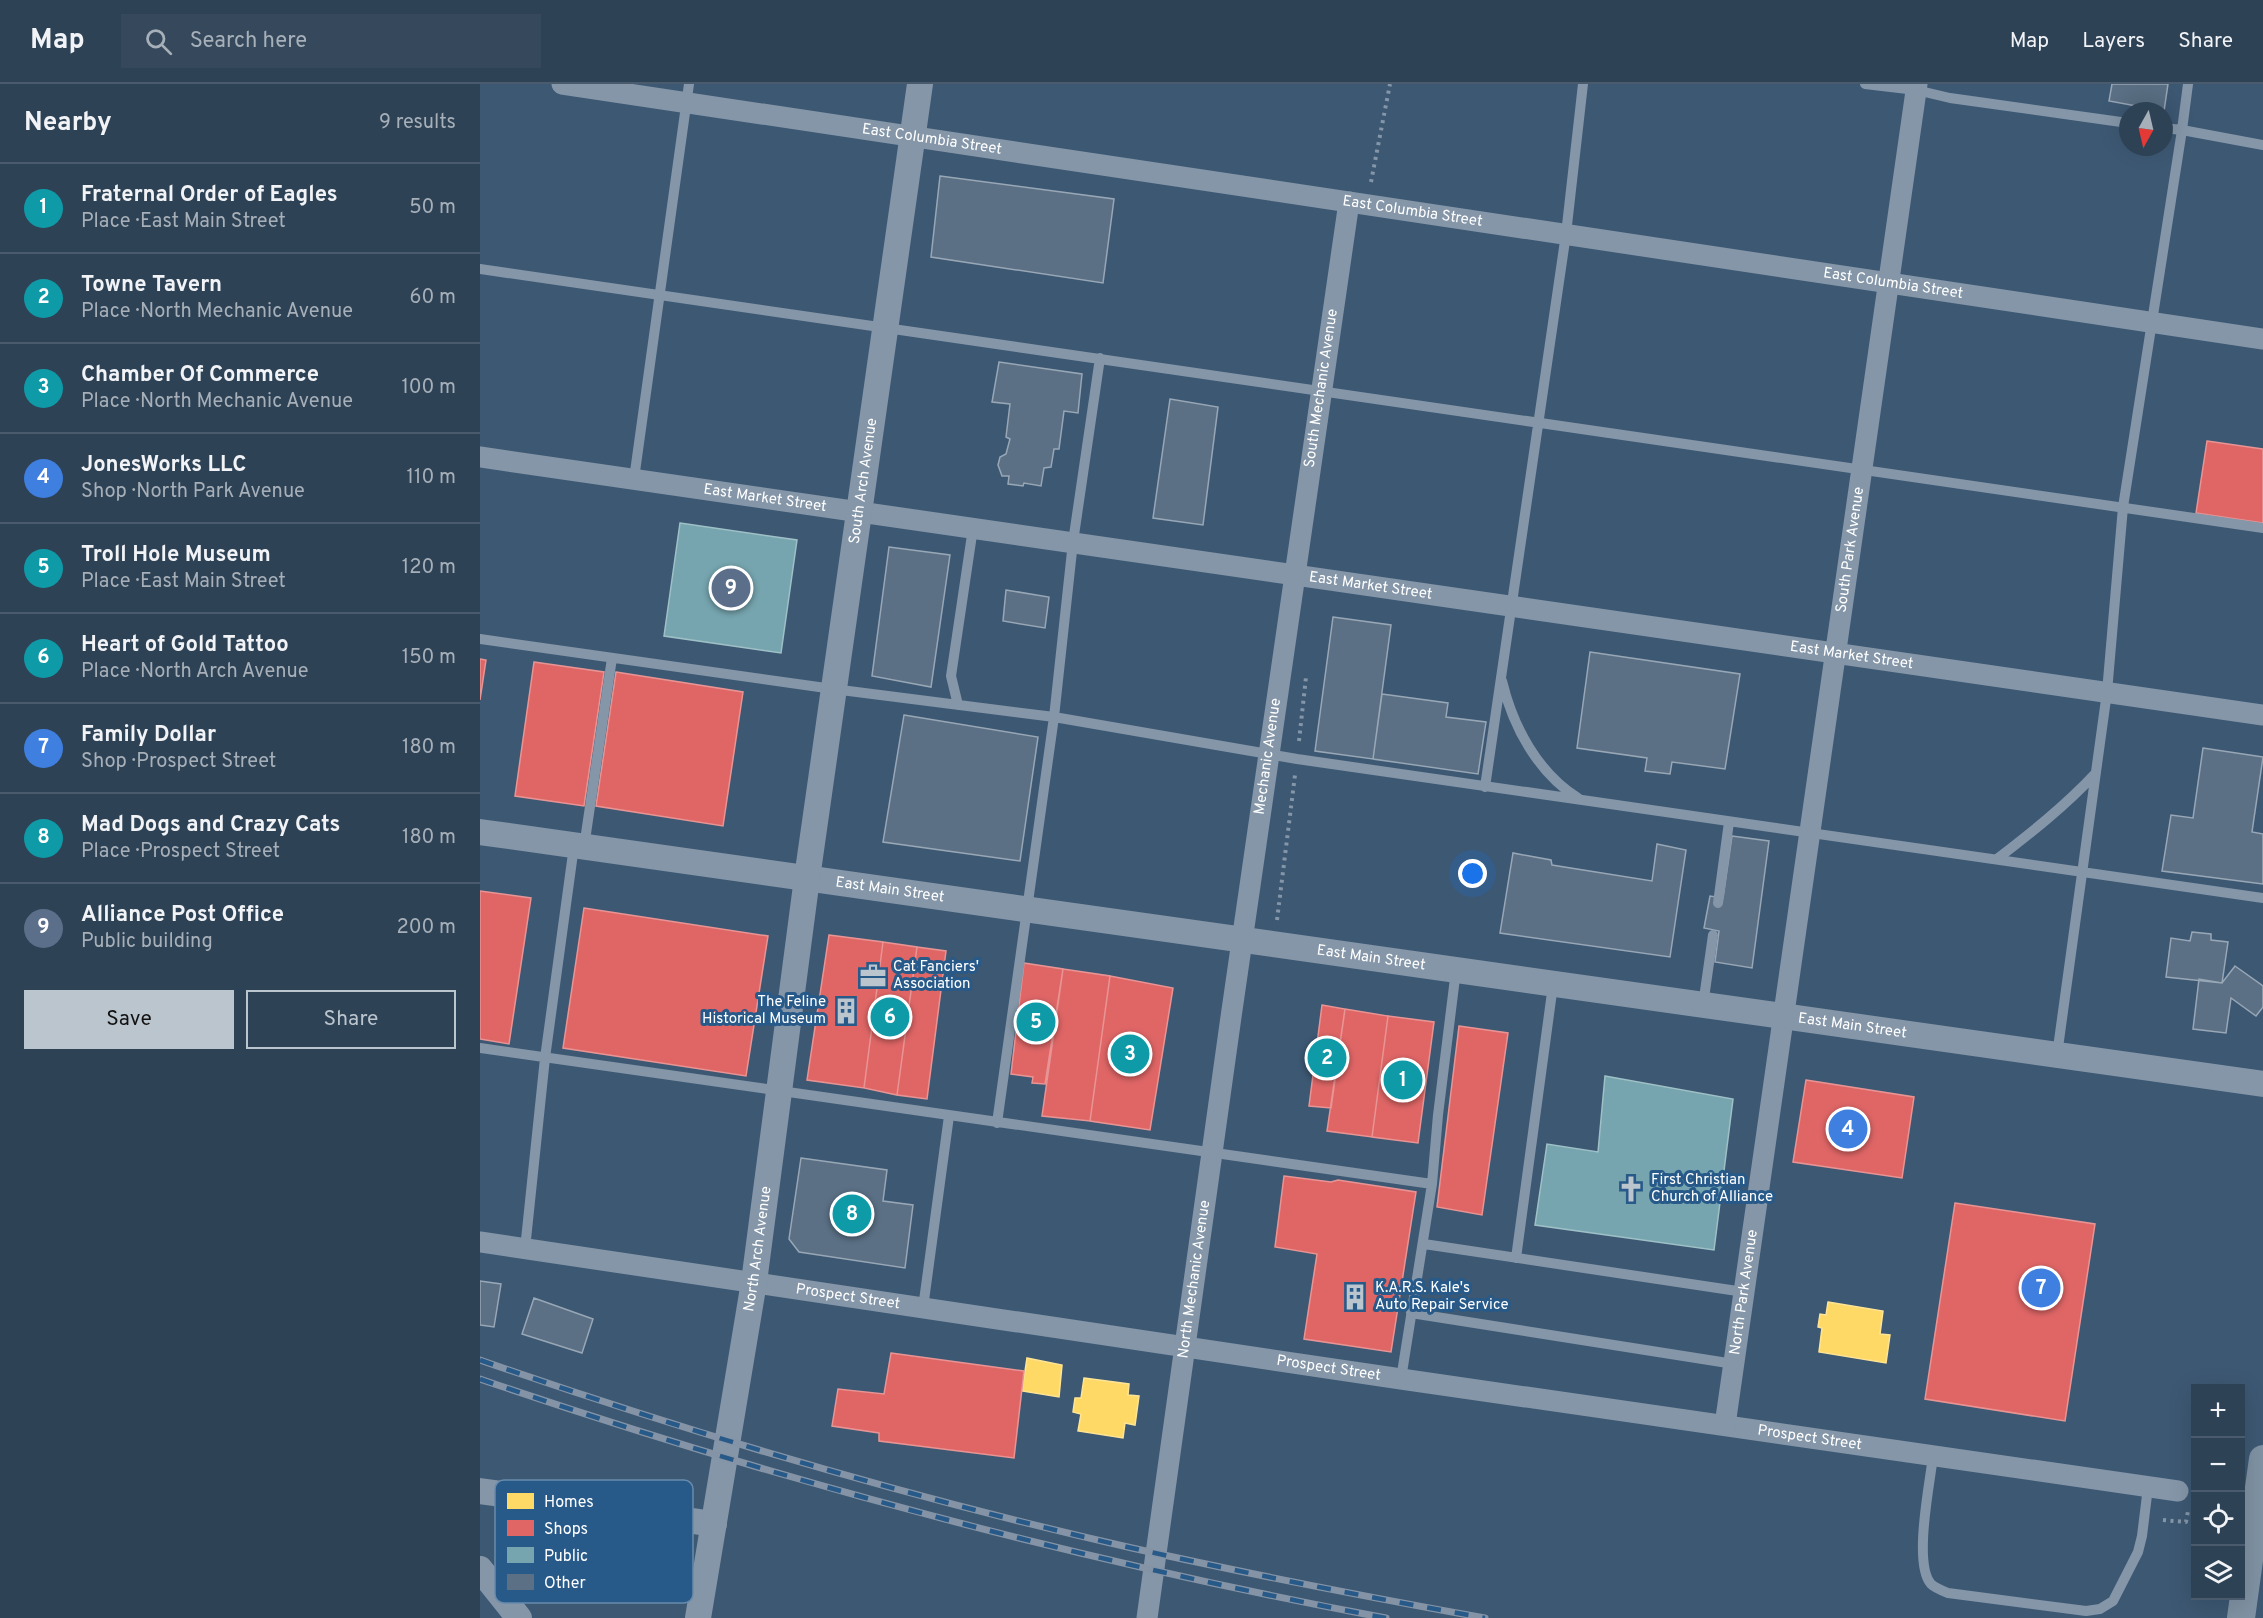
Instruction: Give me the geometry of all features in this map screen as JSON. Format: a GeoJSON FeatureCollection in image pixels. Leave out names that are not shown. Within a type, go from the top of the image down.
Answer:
{"type":"FeatureCollection","features":[{"type":"Feature","properties":{"kind":"main road"},"geometry":{"type":"LineString","coordinates":[[2241,1618],[2263,1459]]}},
{"type":"Feature","properties":{"kind":"street","name":"East Columbia Street"},"geometry":{"type":"LineString","coordinates":[[562,84],[688,93],[912,137],[2263,339]]}},
{"type":"Feature","properties":{"kind":"street","name":"South Arch Avenue"},"geometry":{"type":"LineString","coordinates":[[807,878],[920,84]]}},
{"type":"Feature","properties":{"kind":"street","name":"South Park Avenue"},"geometry":{"type":"LineString","coordinates":[[1783,1016],[1916,87]]}},
{"type":"Feature","properties":{"kind":"street","name":"South Mechanic Avenue"},"geometry":{"type":"LineString","coordinates":[[1293,574],[1321,390],[1358,203]]}},
{"type":"Feature","properties":{"kind":"street","name":"East Market Street"},"geometry":{"type":"LineString","coordinates":[[480,457],[2263,715]]}},
{"type":"Feature","properties":{"kind":"street","name":"Mechanic Avenue"},"geometry":{"type":"LineString","coordinates":[[1242,940],[1293,574]]}},
{"type":"Feature","properties":{"kind":"street","name":"East Main Street"},"geometry":{"type":"LineString","coordinates":[[480,832],[2263,1084]]}},
{"type":"Feature","properties":{"kind":"street","name":"North Arch Avenue"},"geometry":{"type":"LineString","coordinates":[[698,1618],[754,1282],[807,878]]}},
{"type":"Feature","properties":{"kind":"street","name":"North Mechanic Avenue"},"geometry":{"type":"LineString","coordinates":[[1147,1618],[1242,940]]}},
{"type":"Feature","properties":{"kind":"street","name":"North Park Avenue"},"geometry":{"type":"LineString","coordinates":[[1725,1425],[1783,1016]]}},
{"type":"Feature","properties":{"kind":"street","name":"Prospect Street"},"geometry":{"type":"LineString","coordinates":[[480,1242],[1401,1379],[2178,1491]]}},
{"type":"Feature","properties":{"kind":"street"},"geometry":{"type":"LineString","coordinates":[[480,1491],[495,1493]]}},
{"type":"Feature","properties":{"kind":"street"},"geometry":{"type":"LineString","coordinates":[[693,1521],[714,1524]]}},
{"type":"Feature","properties":{"kind":"street"},"geometry":{"type":"LineString","coordinates":[[480,1569],[495,1588]]}},
{"type":"Feature","properties":{"kind":"street"},"geometry":{"type":"LineString","coordinates":[[507,1603],[519,1618]]}},
{"type":"Feature","properties":{"kind":"lane"},"geometry":{"type":"LineString","coordinates":[[1485,787],[1566,234],[1583,84]]}},
{"type":"Feature","properties":{"kind":"lane"},"geometry":{"type":"LineString","coordinates":[[1865,84],[1916,87],[1950,98],[2119,122]]}},
{"type":"Feature","properties":{"kind":"lane"},"geometry":{"type":"LineString","coordinates":[[2057,1055],[2107,692],[2123,507],[2188,84]]}},
{"type":"Feature","properties":{"kind":"lane"},"geometry":{"type":"LineString","coordinates":[[634,479],[688,93]]}},
{"type":"Feature","properties":{"kind":"lane"},"geometry":{"type":"LineString","coordinates":[[2173,129],[2263,145]]}},
{"type":"Feature","properties":{"kind":"lane"},"geometry":{"type":"LineString","coordinates":[[480,269],[2263,528]]}},
{"type":"Feature","properties":{"kind":"lane"},"geometry":{"type":"LineString","coordinates":[[997,1123],[1025,909],[1054,717],[1073,542],[1100,358]]}},
{"type":"Feature","properties":{"kind":"lane"},"geometry":{"type":"LineString","coordinates":[[958,705],[951,676],[972,528]]}},
{"type":"Feature","properties":{"kind":"lane"},"geometry":{"type":"LineString","coordinates":[[480,639],[834,689],[1054,717],[1268,754],[1485,787],[2263,898]]}},
{"type":"Feature","properties":{"kind":"lane"},"geometry":{"type":"LineString","coordinates":[[525,1249],[544,1058],[612,658]]}},
{"type":"Feature","properties":{"kind":"lane"},"geometry":{"type":"LineString","coordinates":[[1501,675],[1516,724],[1531,752],[1550,775],[1582,801]]}},
{"type":"Feature","properties":{"kind":"lane"},"geometry":{"type":"LineString","coordinates":[[1997,859],[2041,825],[2095,774]]}},
{"type":"Feature","properties":{"kind":"lane"},"geometry":{"type":"LineString","coordinates":[[1718,903],[1729,822]]}},
{"type":"Feature","properties":{"kind":"lane"},"geometry":{"type":"LineString","coordinates":[[1703,1005],[1713,935]]}},
{"type":"Feature","properties":{"kind":"lane"},"geometry":{"type":"LineString","coordinates":[[1401,1379],[1424,1244],[1456,970]]}},
{"type":"Feature","properties":{"kind":"lane"},"geometry":{"type":"LineString","coordinates":[[1516,1258],[1554,984]]}},
{"type":"Feature","properties":{"kind":"lane"},"geometry":{"type":"LineString","coordinates":[[480,1048],[1432,1184]]}},
{"type":"Feature","properties":{"kind":"lane"},"geometry":{"type":"LineString","coordinates":[[923,1308],[949,1116]]}},
{"type":"Feature","properties":{"kind":"lane"},"geometry":{"type":"LineString","coordinates":[[1424,1244],[1744,1293]]}},
{"type":"Feature","properties":{"kind":"lane"},"geometry":{"type":"LineString","coordinates":[[1411,1313],[1734,1364]]}},
{"type":"Feature","properties":{"kind":"lane"},"geometry":{"type":"LineString","coordinates":[[1933,1456],[1922,1544],[1924,1570],[1932,1585],[1948,1593],[2086,1611],[2100,1609],[2113,1601],[2138,1552],[2148,1487]]}},
{"type":"Feature","properties":{"kind":"path"},"geometry":{"type":"LineString","coordinates":[[1358,203],[1389,84]]}},
{"type":"Feature","properties":{"kind":"building: Homes"},"geometry":{"type":"Polygon","coordinates":[[[1828,1302],[1883,1311],[1880,1334],[1890,1335],[1886,1363],[1819,1352],[1822,1328],[1818,1327],[1820,1314],[1826,1315],[1828,1302]]]}},
{"type":"Feature","properties":{"kind":"building: Homes"},"geometry":{"type":"Polygon","coordinates":[[[1027,1358],[1062,1365],[1059,1397],[1022,1391],[1027,1358]]]}},
{"type":"Feature","properties":{"kind":"building: Homes"},"geometry":{"type":"Polygon","coordinates":[[[1084,1378],[1129,1384],[1128,1395],[1139,1396],[1135,1425],[1125,1423],[1123,1438],[1078,1431],[1081,1414],[1073,1412],[1075,1398],[1081,1398],[1084,1378]]]}},
{"type":"Feature","properties":{"kind":"building: Shops"},"geometry":{"type":"Polygon","coordinates":[[[2207,441],[2263,449],[2263,523],[2196,513],[2207,441]]]}},
{"type":"Feature","properties":{"kind":"building: Shops"},"geometry":{"type":"Polygon","coordinates":[[[480,659],[486,660],[480,700],[480,659]]]}},
{"type":"Feature","properties":{"kind":"building: Shops"},"geometry":{"type":"Polygon","coordinates":[[[534,662],[604,672],[584,806],[515,796],[534,662]]]}},
{"type":"Feature","properties":{"kind":"building: Shops"},"geometry":{"type":"Polygon","coordinates":[[[616,672],[743,692],[723,826],[596,806],[616,672]]]}},
{"type":"Feature","properties":{"kind":"building: Shops"},"geometry":{"type":"Polygon","coordinates":[[[480,891],[531,898],[509,1044],[480,1039],[480,891]]]}},
{"type":"Feature","properties":{"kind":"building: Shops"},"geometry":{"type":"Polygon","coordinates":[[[584,908],[768,936],[746,1076],[563,1048],[584,908]]]}},
{"type":"Feature","properties":{"kind":"building: Shops","name":"The Feline Historical Museum"},"geometry":{"type":"Polygon","coordinates":[[[829,935],[883,942],[864,1088],[807,1080],[829,935]]]}},
{"type":"Feature","properties":{"kind":"building: Shops"},"geometry":{"type":"Polygon","coordinates":[[[883,942],[917,947],[897,1095],[864,1088],[883,942]]]}},
{"type":"Feature","properties":{"kind":"building: Shops"},"geometry":{"type":"Polygon","coordinates":[[[917,947],[946,951],[927,1099],[897,1095],[917,947]]]}},
{"type":"Feature","properties":{"kind":"building: Shops"},"geometry":{"type":"Polygon","coordinates":[[[1024,963],[1063,969],[1045,1084],[1032,1083],[1033,1077],[1011,1074],[1024,963]]]}},
{"type":"Feature","properties":{"kind":"building: Shops"},"geometry":{"type":"Polygon","coordinates":[[[1063,969],[1110,976],[1090,1121],[1042,1116],[1063,969]]]}},
{"type":"Feature","properties":{"kind":"building: Shops"},"geometry":{"type":"Polygon","coordinates":[[[1110,976],[1173,988],[1150,1130],[1090,1121],[1110,976]]]}},
{"type":"Feature","properties":{"kind":"building: Shops"},"geometry":{"type":"Polygon","coordinates":[[[1322,1005],[1345,1009],[1331,1108],[1309,1106],[1322,1005]]]}},
{"type":"Feature","properties":{"kind":"building: Shops"},"geometry":{"type":"Polygon","coordinates":[[[1345,1009],[1388,1016],[1372,1137],[1327,1131],[1345,1009]]]}},
{"type":"Feature","properties":{"kind":"building: Shops"},"geometry":{"type":"Polygon","coordinates":[[[1388,1016],[1434,1022],[1418,1143],[1372,1137],[1388,1016]]]}},
{"type":"Feature","properties":{"kind":"building: Shops"},"geometry":{"type":"Polygon","coordinates":[[[1459,1026],[1508,1033],[1482,1215],[1437,1207],[1459,1026]]]}},
{"type":"Feature","properties":{"kind":"building: Shops"},"geometry":{"type":"Polygon","coordinates":[[[1806,1080],[1914,1097],[1902,1178],[1793,1162],[1806,1080]]]}},
{"type":"Feature","properties":{"kind":"building: Shops","name":"K.A.R.S. Kale's Auto Repair Service"},"geometry":{"type":"Polygon","coordinates":[[[1284,1176],[1331,1182],[1338,1180],[1416,1192],[1391,1352],[1304,1339],[1317,1254],[1275,1247],[1284,1176]]]}},
{"type":"Feature","properties":{"kind":"building: Shops"},"geometry":{"type":"Polygon","coordinates":[[[1955,1203],[2095,1224],[2065,1421],[1925,1399],[1955,1203]]]}},
{"type":"Feature","properties":{"kind":"building: Shops"},"geometry":{"type":"Polygon","coordinates":[[[891,1353],[1024,1371],[1014,1458],[879,1441],[879,1433],[832,1426],[838,1389],[884,1394],[891,1353]]]}},
{"type":"Feature","properties":{"kind":"building: Public"},"geometry":{"type":"Polygon","coordinates":[[[680,523],[797,540],[781,653],[664,636],[680,523]]]}},
{"type":"Feature","properties":{"kind":"building: Public","name":"First Christian Church of Alliance"},"geometry":{"type":"Polygon","coordinates":[[[1605,1076],[1733,1099],[1714,1250],[1535,1225],[1547,1144],[1598,1152],[1605,1076]]]}},
{"type":"Feature","properties":{"kind":"building: Other"},"geometry":{"type":"Polygon","coordinates":[[[2112,84],[2168,84],[2165,102],[2109,101],[2112,84]]]}},
{"type":"Feature","properties":{"kind":"building: Other"},"geometry":{"type":"Polygon","coordinates":[[[940,176],[1114,199],[1103,283],[931,257],[940,176]]]}},
{"type":"Feature","properties":{"kind":"building: Other"},"geometry":{"type":"Polygon","coordinates":[[[999,362],[1082,374],[1078,413],[1064,411],[1059,449],[1054,449],[1051,467],[1044,468],[1041,486],[1024,483],[1023,486],[1008,484],[1009,476],[1002,476],[998,465],[1000,457],[1006,454],[1010,439],[1006,437],[1010,404],[992,402],[999,362]]]}},
{"type":"Feature","properties":{"kind":"building: Other"},"geometry":{"type":"Polygon","coordinates":[[[1170,399],[1218,407],[1203,525],[1153,518],[1170,399]]]}},
{"type":"Feature","properties":{"kind":"building: Other"},"geometry":{"type":"Polygon","coordinates":[[[889,547],[950,555],[931,687],[872,676],[889,547]]]}},
{"type":"Feature","properties":{"kind":"building: Other"},"geometry":{"type":"Polygon","coordinates":[[[1006,590],[1049,597],[1045,628],[1003,621],[1006,590]]]}},
{"type":"Feature","properties":{"kind":"building: Other"},"geometry":{"type":"Polygon","coordinates":[[[1333,617],[1391,625],[1373,759],[1315,751],[1333,617]]]}},
{"type":"Feature","properties":{"kind":"building: Other"},"geometry":{"type":"Polygon","coordinates":[[[1590,652],[1740,674],[1725,769],[1672,762],[1670,774],[1645,771],[1647,758],[1577,748],[1590,652]]]}},
{"type":"Feature","properties":{"kind":"building: Other"},"geometry":{"type":"Polygon","coordinates":[[[1382,694],[1448,703],[1446,717],[1486,722],[1478,774],[1373,759],[1382,694]]]}},
{"type":"Feature","properties":{"kind":"building: Other"},"geometry":{"type":"Polygon","coordinates":[[[904,715],[1038,737],[1020,861],[883,842],[904,715]]]}},
{"type":"Feature","properties":{"kind":"building: Other"},"geometry":{"type":"Polygon","coordinates":[[[2203,748],[2263,757],[2252,832],[2263,834],[2263,884],[2162,871],[2171,815],[2193,818],[2203,748]]]}},
{"type":"Feature","properties":{"kind":"building: Other"},"geometry":{"type":"Polygon","coordinates":[[[1732,836],[1769,841],[1752,968],[1715,962],[1719,931],[1704,928],[1710,896],[1723,898],[1732,836]]]}},
{"type":"Feature","properties":{"kind":"building: Other"},"geometry":{"type":"Polygon","coordinates":[[[1657,844],[1686,850],[1670,957],[1500,933],[1513,853],[1551,860],[1552,865],[1652,881],[1657,844]]]}},
{"type":"Feature","properties":{"kind":"building: Other"},"geometry":{"type":"Polygon","coordinates":[[[2192,932],[2211,934],[2211,940],[2228,942],[2222,983],[2166,977],[2171,938],[2190,941],[2192,932]]]}},
{"type":"Feature","properties":{"kind":"building: Other"},"geometry":{"type":"Polygon","coordinates":[[[2235,966],[2263,986],[2263,1007],[2256,1016],[2231,998],[2226,1033],[2193,1029],[2199,979],[2222,983],[2235,966]]]}},
{"type":"Feature","properties":{"kind":"building: Other"},"geometry":{"type":"Polygon","coordinates":[[[801,1158],[887,1170],[883,1201],[913,1205],[905,1268],[799,1252],[789,1239],[801,1158]]]}},
{"type":"Feature","properties":{"kind":"building: Other"},"geometry":{"type":"Polygon","coordinates":[[[480,1281],[501,1284],[494,1327],[480,1325],[480,1281]]]}},
{"type":"Feature","properties":{"kind":"building: Other"},"geometry":{"type":"Polygon","coordinates":[[[534,1298],[593,1319],[582,1353],[522,1334],[534,1298]]]}},
{"type":"Feature","properties":{"kind":"railway"},"geometry":{"type":"LineString","coordinates":[[480,1360],[722,1439],[967,1508],[1176,1558],[1485,1618]]}},
{"type":"Feature","properties":{"kind":"railway"},"geometry":{"type":"LineString","coordinates":[[480,1379],[703,1451],[929,1515],[1157,1571],[1386,1618]]}},
{"type":"Feature","properties":{"kind":"place","name":"Alliance Post Office"},"geometry":{"type":"Point","coordinates":[731,588]}},
{"type":"Feature","properties":{"kind":"place","name":"Cat Fanciers' Association"},"geometry":{"type":"Point","coordinates":[873,976]}},
{"type":"Feature","properties":{"kind":"place","name":"The Feline Historical Museum"},"geometry":{"type":"Point","coordinates":[846,1011]}},
{"type":"Feature","properties":{"kind":"place","name":"Heart of Gold Tattoo"},"geometry":{"type":"Point","coordinates":[890,1017]}},
{"type":"Feature","properties":{"kind":"place","name":"Troll Hole Museum"},"geometry":{"type":"Point","coordinates":[1036,1022]}},
{"type":"Feature","properties":{"kind":"place","name":"Chamber Of Commerce"},"geometry":{"type":"Point","coordinates":[1130,1054]}},
{"type":"Feature","properties":{"kind":"place","name":"Towne Tavern"},"geometry":{"type":"Point","coordinates":[1327,1058]}},
{"type":"Feature","properties":{"kind":"place","name":"Fraternal Order of Eagles"},"geometry":{"type":"Point","coordinates":[1403,1080]}},
{"type":"Feature","properties":{"kind":"place","name":"JonesWorks LLC"},"geometry":{"type":"Point","coordinates":[1848,1129]}},
{"type":"Feature","properties":{"kind":"place","name":"First Christian Church of Alliance"},"geometry":{"type":"Point","coordinates":[1631,1189]}},
{"type":"Feature","properties":{"kind":"place","name":"Mad Dogs and Crazy Cats"},"geometry":{"type":"Point","coordinates":[852,1214]}},
{"type":"Feature","properties":{"kind":"place","name":"Family Dollar"},"geometry":{"type":"Point","coordinates":[2041,1288]}},
{"type":"Feature","properties":{"kind":"place","name":"K.A.R.S. Kale's Auto Repair Service"},"geometry":{"type":"Point","coordinates":[1355,1297]}}]}
